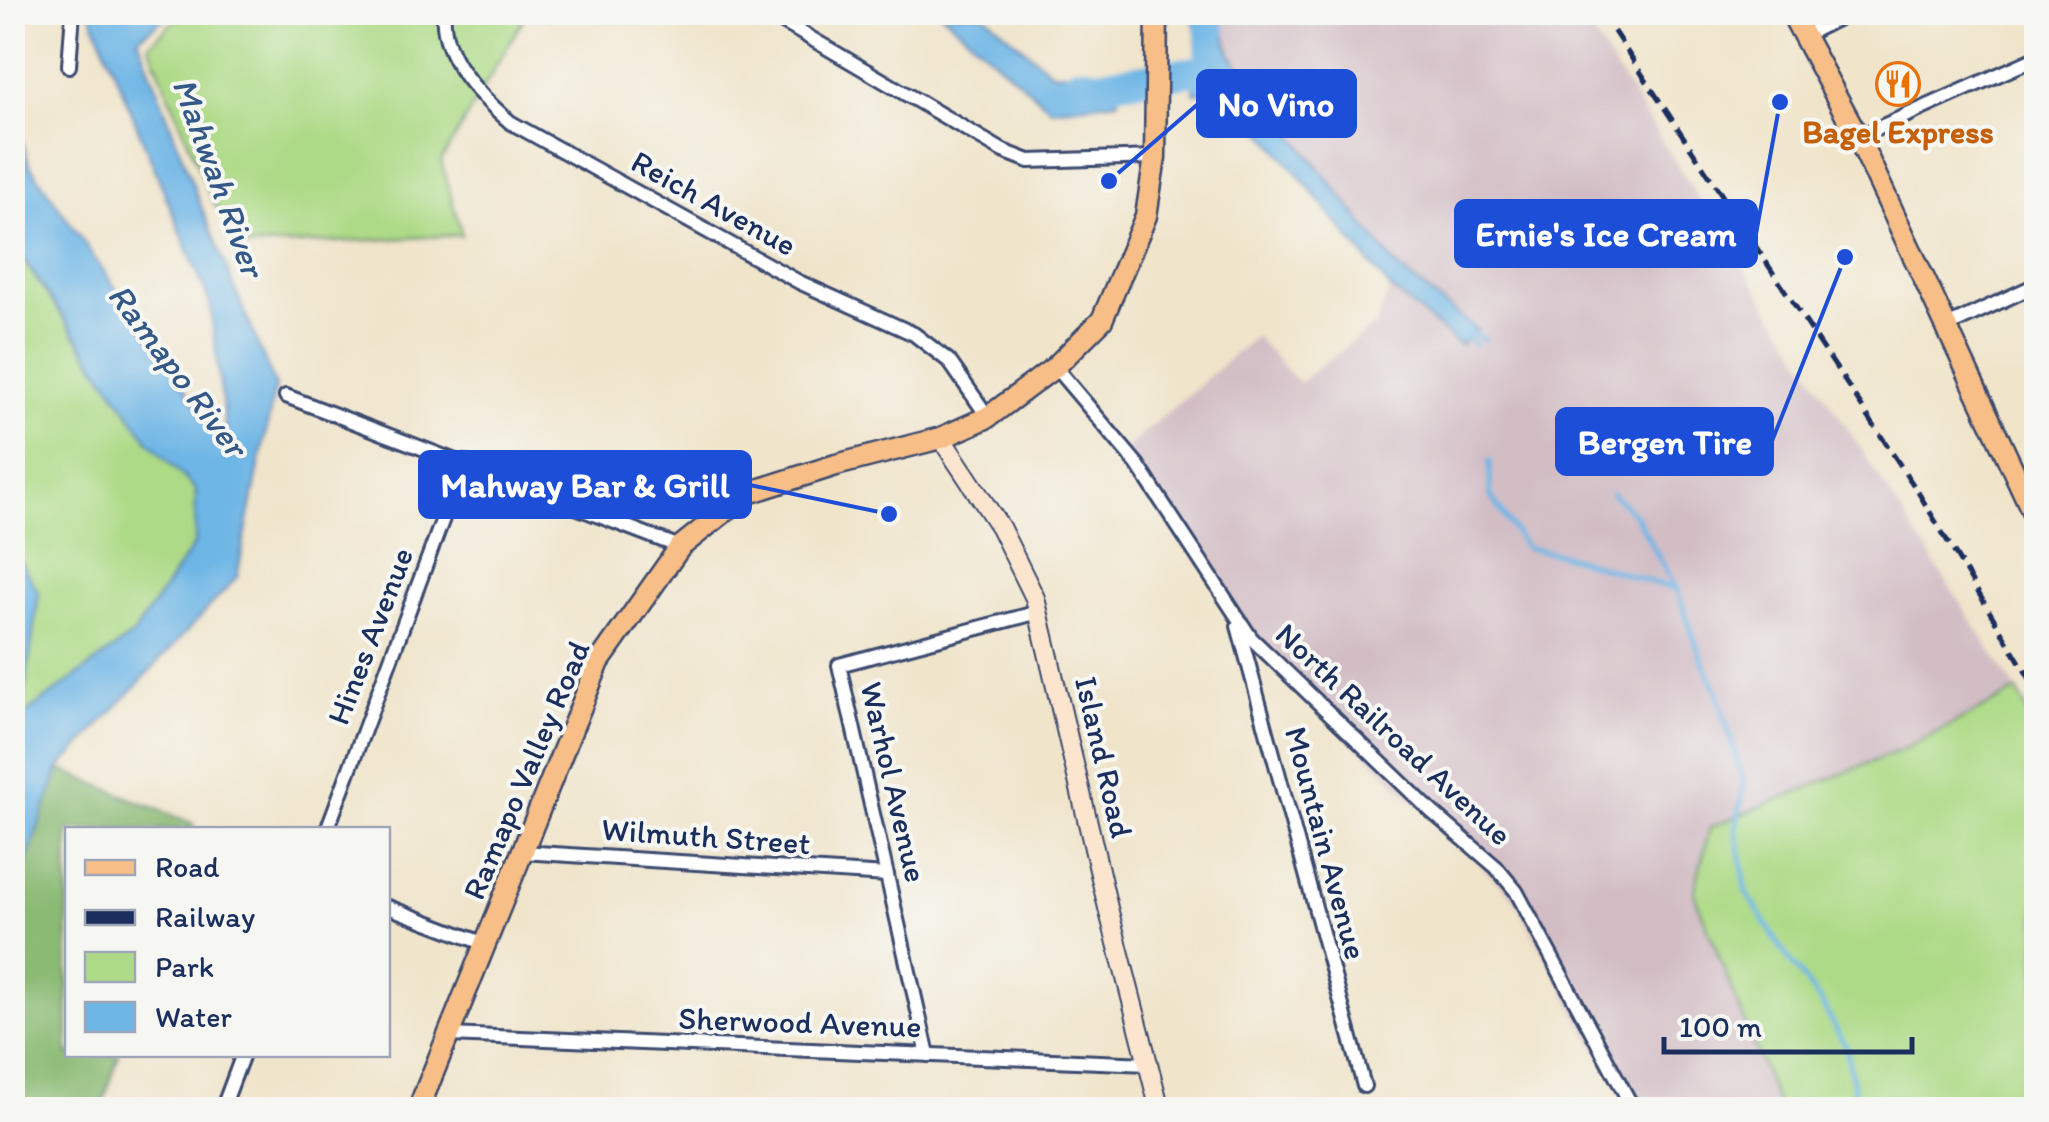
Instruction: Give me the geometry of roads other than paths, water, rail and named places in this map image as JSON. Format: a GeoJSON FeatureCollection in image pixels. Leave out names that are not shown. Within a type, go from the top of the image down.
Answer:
{"type":"FeatureCollection","features":[{"type":"Feature","properties":{"kind":"main road","name":"Ramapo Valley Road"},"geometry":{"type":"LineString","coordinates":[[418,1110],[600,662],[680,546],[748,493],[941,438],[988,417],[1055,367],[1102,320],[1146,216],[1155,158],[1157,12]]}},
{"type":"Feature","properties":{"kind":"main road"},"geometry":{"type":"LineString","coordinates":[[1791,12],[1858,137],[2036,518]]}},
{"type":"Feature","properties":{"kind":"main road","name":"Island Road"},"geometry":{"type":"LineString","coordinates":[[941,438],[1000,526],[1039,612],[1160,1110]]}},
{"type":"Feature","properties":{"kind":"street"},"geometry":{"type":"LineString","coordinates":[[70,66],[73,12]]}},
{"type":"Feature","properties":{"kind":"street","name":"Reich Avenue"},"geometry":{"type":"LineString","coordinates":[[444,12],[443,25],[474,91],[510,122],[799,282],[914,334],[949,361],[988,417]]}},
{"type":"Feature","properties":{"kind":"street"},"geometry":{"type":"LineString","coordinates":[[766,12],[1002,151],[1029,161],[1155,158]]}},
{"type":"Feature","properties":{"kind":"street"},"geometry":{"type":"LineString","coordinates":[[1804,35],[1852,12]]}},
{"type":"Feature","properties":{"kind":"street"},"geometry":{"type":"LineString","coordinates":[[1858,137],[2036,58]]}},
{"type":"Feature","properties":{"kind":"street"},"geometry":{"type":"LineString","coordinates":[[1945,326],[2036,285]]}},
{"type":"Feature","properties":{"kind":"street","name":"North Railroad Avenue"},"geometry":{"type":"LineString","coordinates":[[1055,367],[1137,464],[1251,638],[1431,811],[1496,867],[1516,891],[1634,1110]]}},
{"type":"Feature","properties":{"kind":"street"},"geometry":{"type":"LineString","coordinates":[[286,396],[680,546]]}},
{"type":"Feature","properties":{"kind":"street","name":"Hines Avenue"},"geometry":{"type":"LineString","coordinates":[[328,827],[464,462]]}},
{"type":"Feature","properties":{"kind":"street","name":"Warhol Avenue"},"geometry":{"type":"LineString","coordinates":[[928,1055],[839,665],[1039,612]]}},
{"type":"Feature","properties":{"kind":"street","name":"Mountain Avenue"},"geometry":{"type":"LineString","coordinates":[[1235,614],[1364,1086]]}},
{"type":"Feature","properties":{"kind":"street","name":"Wilmuth Street"},"geometry":{"type":"LineString","coordinates":[[522,852],[887,875]]}},
{"type":"Feature","properties":{"kind":"street"},"geometry":{"type":"LineString","coordinates":[[390,908],[485,944]]}},
{"type":"Feature","properties":{"kind":"street","name":"Sherwood Avenue"},"geometry":{"type":"LineString","coordinates":[[449,1035],[1148,1064]]}},
{"type":"Feature","properties":{"kind":"street"},"geometry":{"type":"LineString","coordinates":[[222,1110],[242,1057]]}},
{"type":"Feature","properties":{"kind":"water"},"geometry":{"type":"Polygon","coordinates":[[[93,12],[171,13],[138,38],[200,204],[275,386],[237,577],[59,769],[22,873],[13,983],[13,556],[16,555],[39,593],[21,717],[133,635],[195,543],[196,490],[148,440],[13,244],[13,110],[29,164],[228,450],[210,303],[93,12]]]}},
{"type":"Feature","properties":{"kind":"water"},"geometry":{"type":"Polygon","coordinates":[[[941,13],[983,13],[1051,72],[1120,73],[1118,101],[1051,109],[941,13]]]}},
{"type":"Feature","properties":{"kind":"water"},"geometry":{"type":"Polygon","coordinates":[[[1191,13],[1220,13],[1230,54],[1398,268],[1477,330],[1460,345],[1390,288],[1229,89],[1194,93],[1197,41],[1191,13]]]}},
{"type":"Feature","properties":{"kind":"waterway","name":"Mahwah River"},"geometry":{"type":"LineString","coordinates":[[1078,81],[1098,84],[1212,69],[1209,12]]}},
{"type":"Feature","properties":{"kind":"waterway"},"geometry":{"type":"LineString","coordinates":[[1472,334],[1484,339]]}},
{"type":"Feature","properties":{"kind":"waterway"},"geometry":{"type":"LineString","coordinates":[[1469,337],[1475,345]]}},
{"type":"Feature","properties":{"kind":"waterway"},"geometry":{"type":"LineString","coordinates":[[1490,460],[1490,495],[1526,548],[1560,554],[1674,589]]}},
{"type":"Feature","properties":{"kind":"waterway"},"geometry":{"type":"LineString","coordinates":[[1612,494],[1636,516],[1677,590],[1717,691],[1744,784],[1736,829],[1747,893],[1846,1046],[1858,1110]]}},
{"type":"Feature","properties":{"kind":"railway"},"geometry":{"type":"LineString","coordinates":[[1601,12],[1918,492],[2036,689]]}},
{"type":"Feature","properties":{"kind":"place","name":"Bagel Express"},"geometry":{"type":"Point","coordinates":[1898,84]}},
{"type":"Feature","properties":{"kind":"place","name":"Ernie's Ice Cream"},"geometry":{"type":"Point","coordinates":[1780,102]}},
{"type":"Feature","properties":{"kind":"place","name":"No Vino"},"geometry":{"type":"Point","coordinates":[1109,181]}},
{"type":"Feature","properties":{"kind":"place","name":"Bergen Tire"},"geometry":{"type":"Point","coordinates":[1845,257]}},
{"type":"Feature","properties":{"kind":"place","name":"Mahway Bar & Grill"},"geometry":{"type":"Point","coordinates":[889,514]}},
{"type":"Feature","properties":{"kind":"water label","name":"Ramapo River"},"geometry":{"type":"Point","coordinates":[178,370]}}]}
